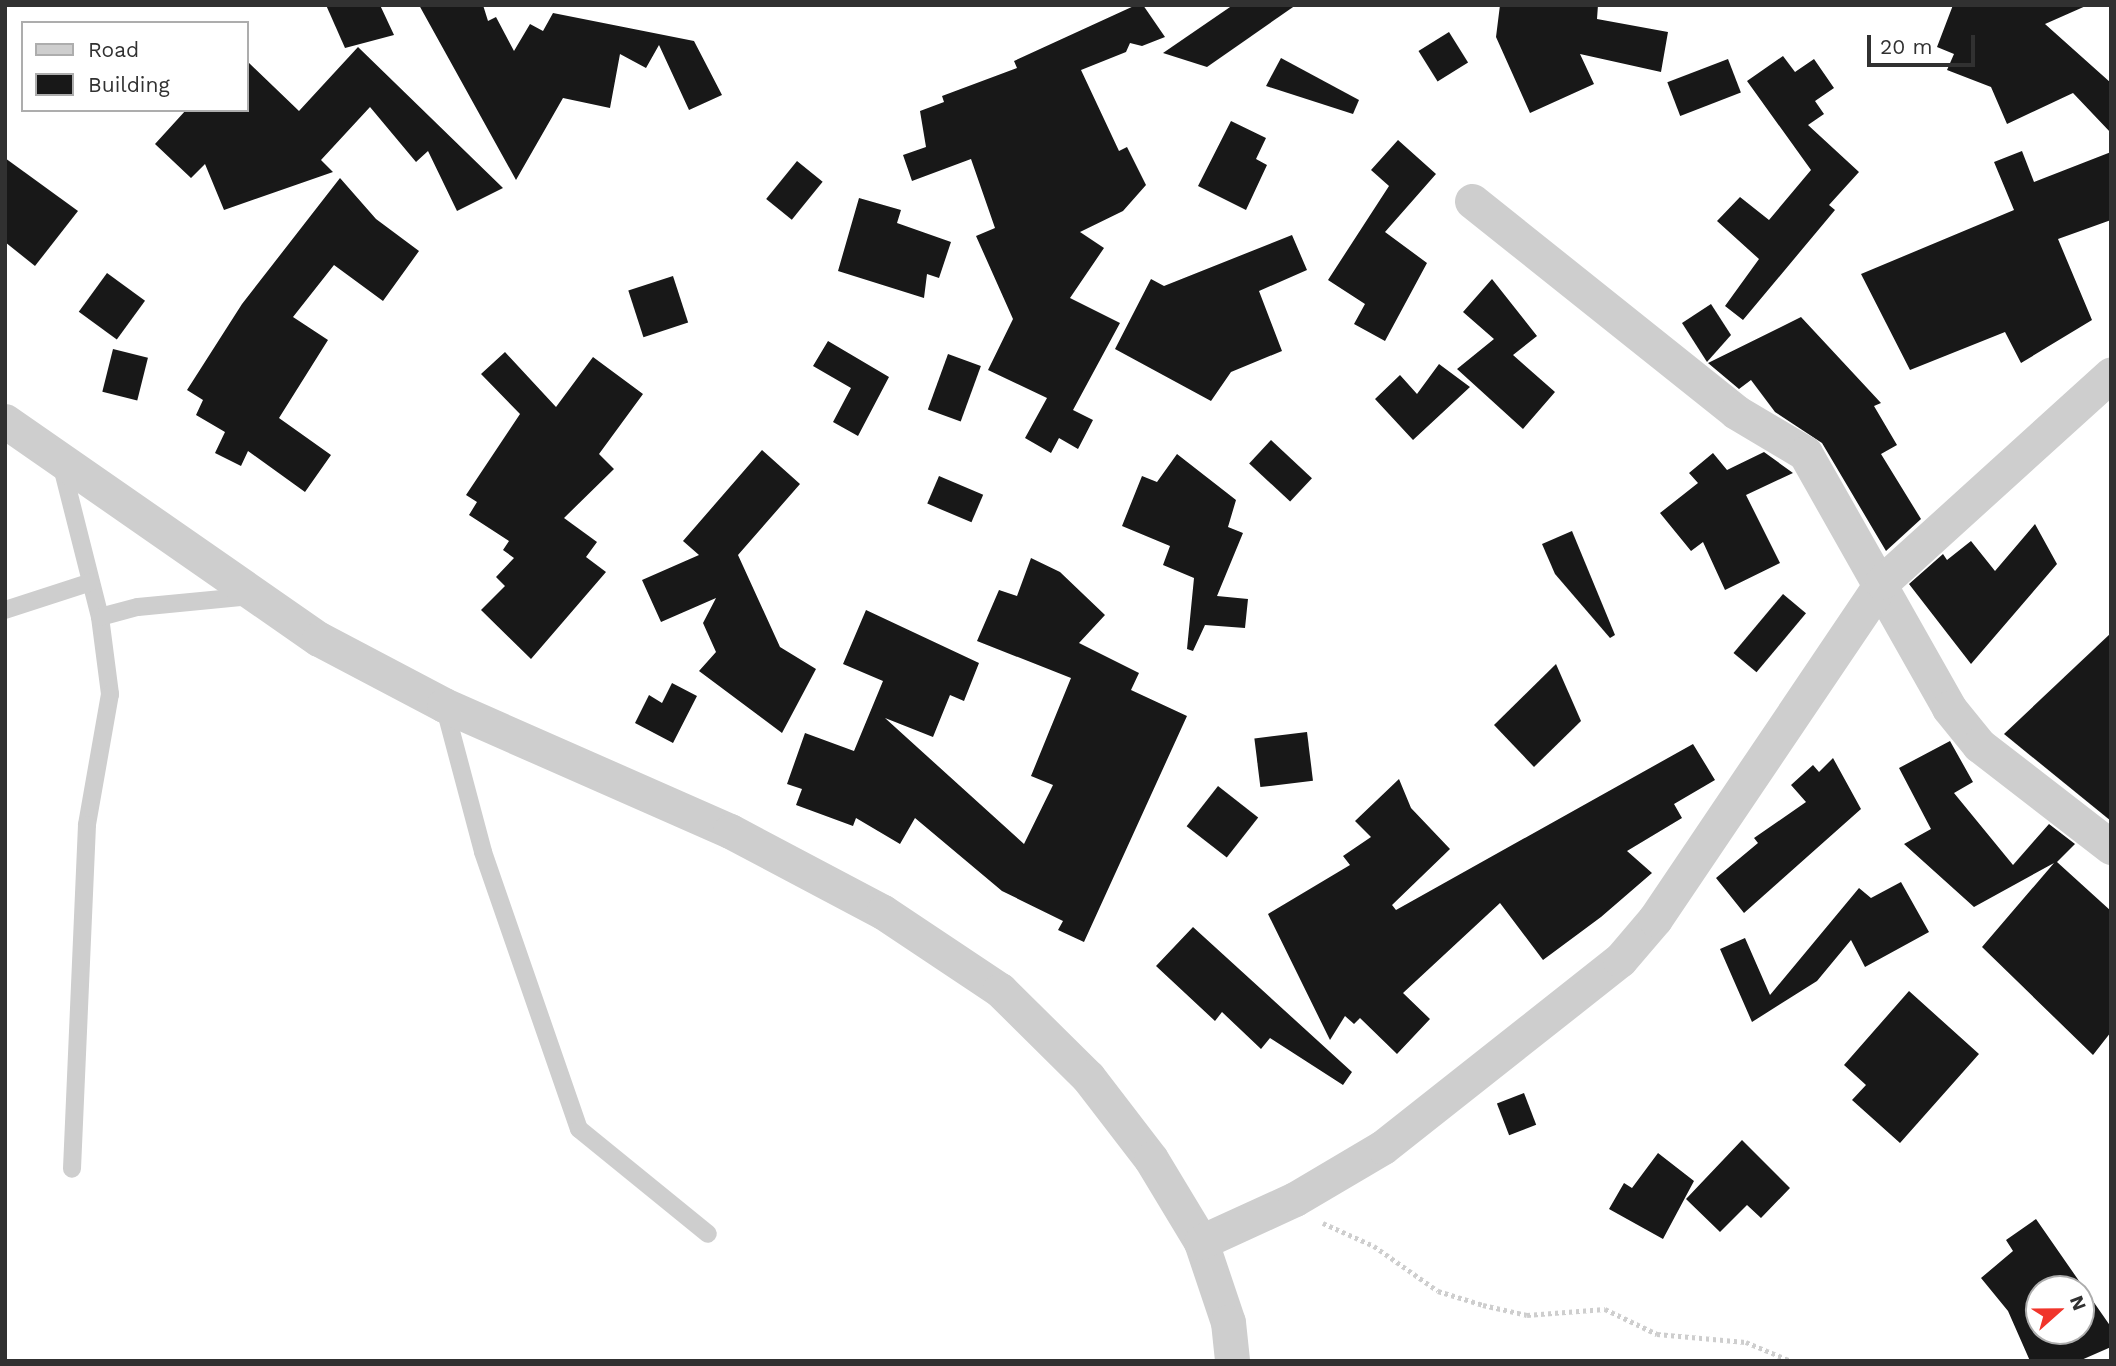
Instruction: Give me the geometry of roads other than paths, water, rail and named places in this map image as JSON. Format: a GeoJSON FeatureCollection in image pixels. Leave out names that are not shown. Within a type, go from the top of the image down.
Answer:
{"type":"FeatureCollection","features":[{"type":"Feature","properties":{"kind":"street"},"geometry":{"type":"LineString","coordinates":[[1472,201],[1736,412],[1805,453],[1882,582],[1915,655],[1979,745],[2111,846]]}},
{"type":"Feature","properties":{"kind":"street"},"geometry":{"type":"LineString","coordinates":[[1200,1242],[1272,1209],[1383,1147],[1620,960],[1670,898],[1882,582],[2111,374]]}},
{"type":"Feature","properties":{"kind":"street"},"geometry":{"type":"LineString","coordinates":[[5,421],[320,639],[444,705],[730,831],[883,912],[1000,990],[1088,1077],[1152,1159],[1200,1242],[1228,1322],[1232,1361]]}},
{"type":"Feature","properties":{"kind":"lane"},"geometry":{"type":"LineString","coordinates":[[60,460],[100,617],[110,694],[87,825],[72,1169]]}},
{"type":"Feature","properties":{"kind":"lane"},"geometry":{"type":"LineString","coordinates":[[5,610],[91,582]]}},
{"type":"Feature","properties":{"kind":"lane"},"geometry":{"type":"LineString","coordinates":[[100,617],[138,607],[257,596]]}},
{"type":"Feature","properties":{"kind":"lane"},"geometry":{"type":"LineString","coordinates":[[444,705],[482,852],[567,1107],[603,1153],[708,1234]]}}]}
